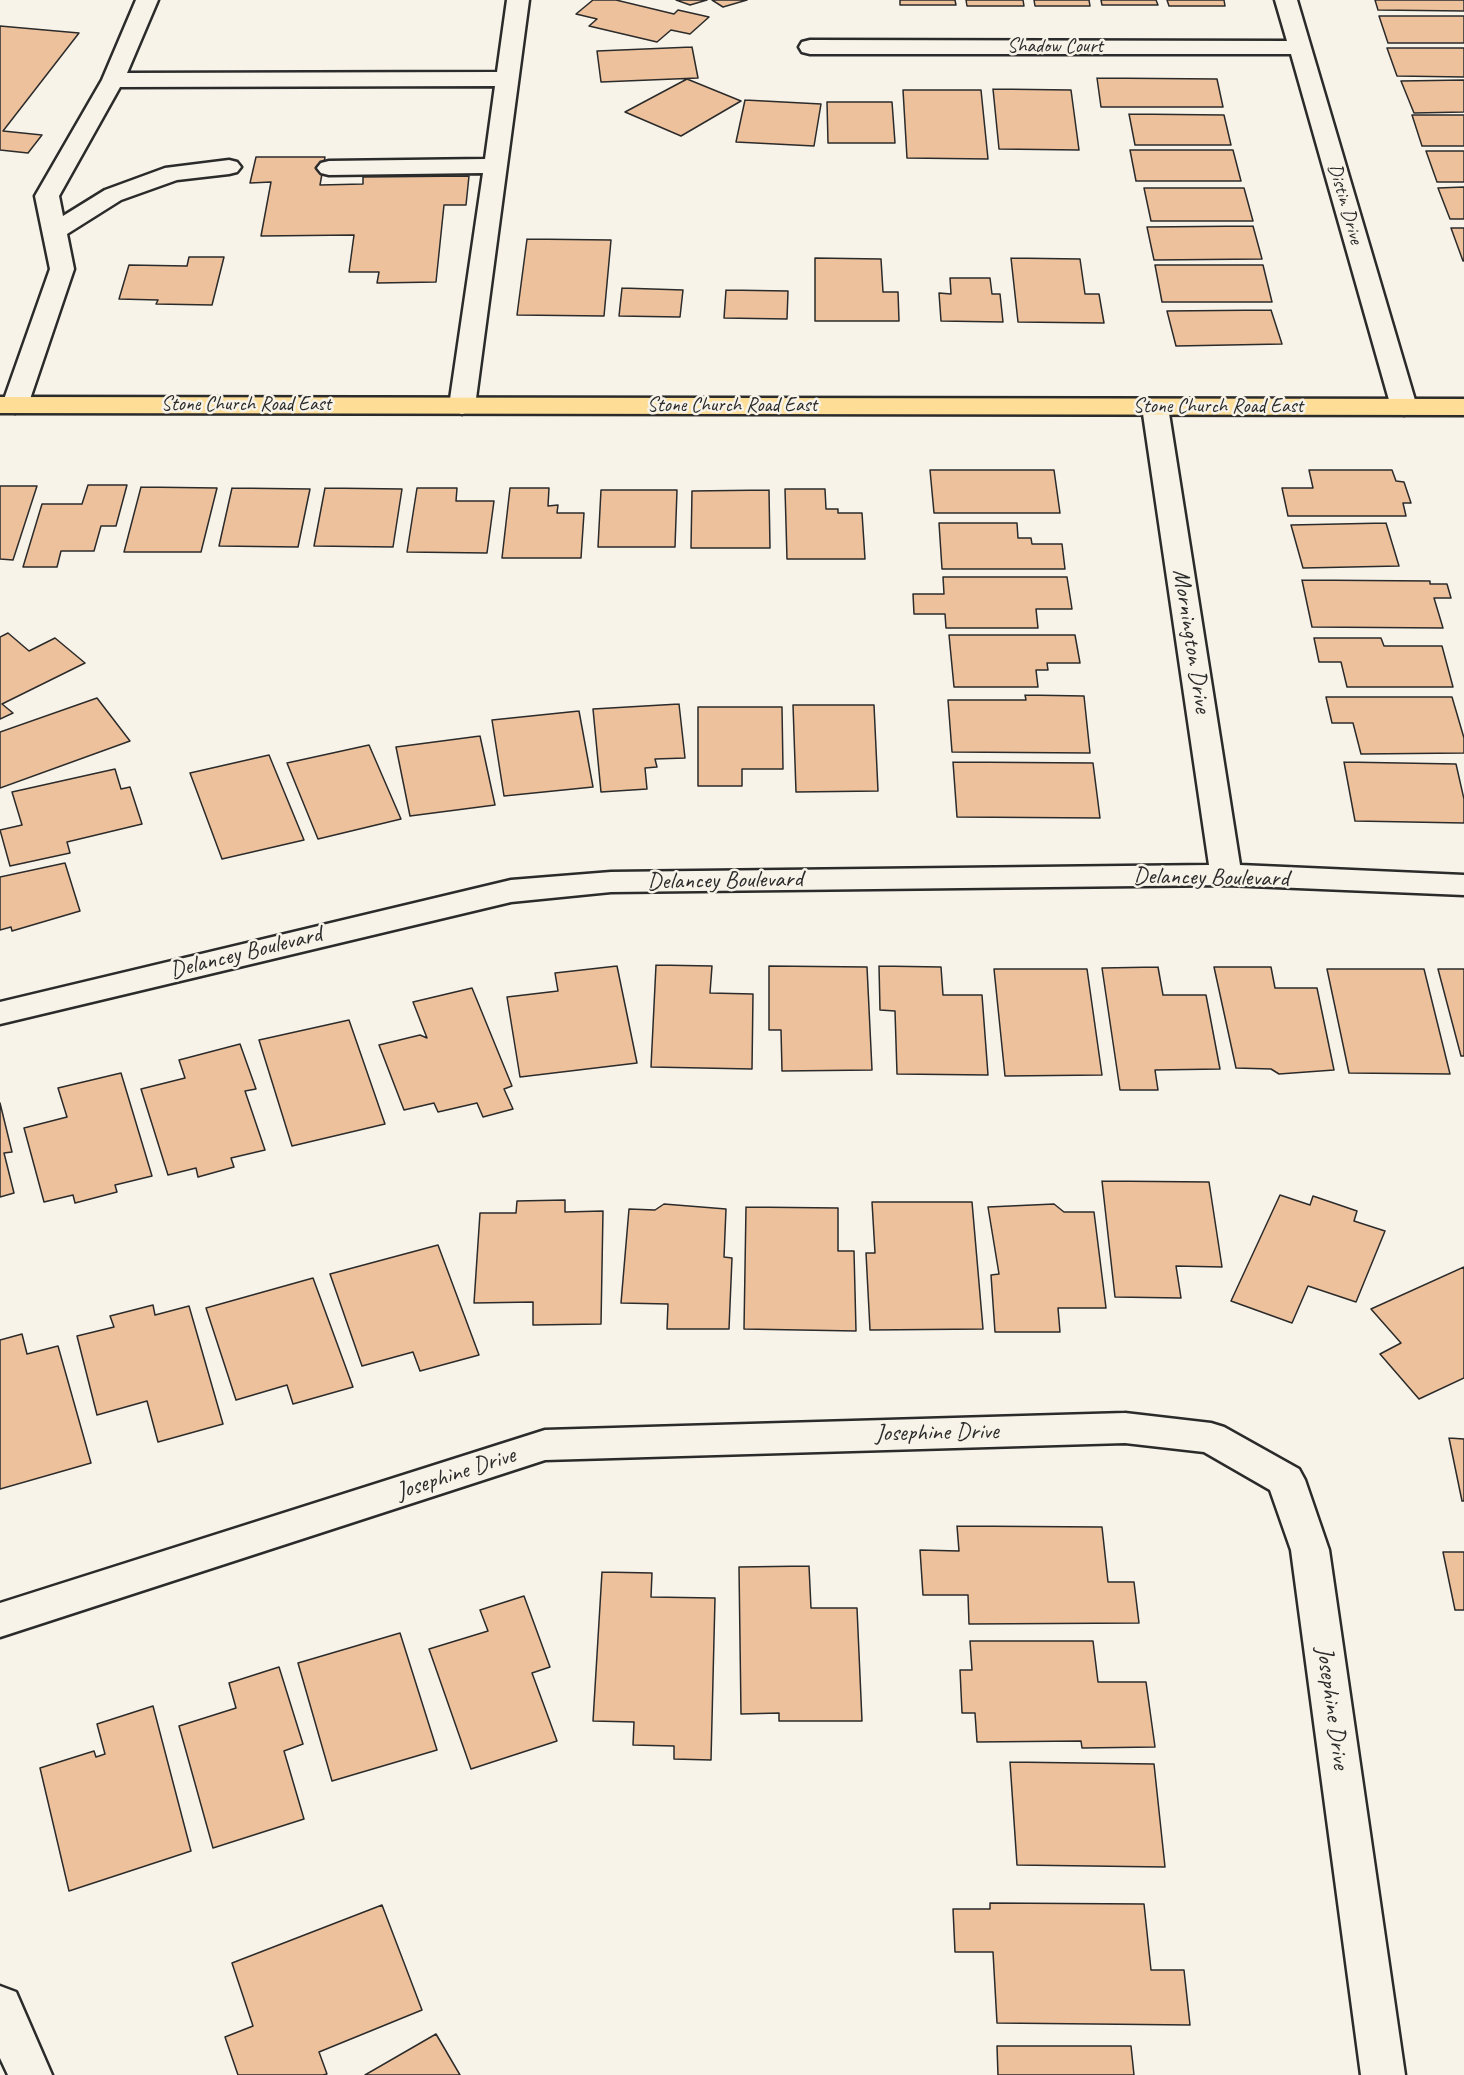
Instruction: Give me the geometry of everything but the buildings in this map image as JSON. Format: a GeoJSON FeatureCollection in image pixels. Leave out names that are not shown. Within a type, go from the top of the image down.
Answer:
{"type":"FeatureCollection","features":[{"type":"Feature","properties":{"kind":"main road","name":"Stone Church Road East"},"geometry":{"type":"LineString","coordinates":[[8,405],[1464,407]]}},
{"type":"Feature","properties":{"kind":"street"},"geometry":{"type":"LineString","coordinates":[[8,405],[62,269],[47,196],[113,80],[147,0]]}},
{"type":"Feature","properties":{"kind":"street"},"geometry":{"type":"LineString","coordinates":[[462,405],[518,0]]}},
{"type":"Feature","properties":{"kind":"street","name":"Distin Drive"},"geometry":{"type":"LineString","coordinates":[[1286,0],[1404,407]]}},
{"type":"Feature","properties":{"kind":"street","name":"Shadow Court"},"geometry":{"type":"LineString","coordinates":[[810,47],[1299,48]]}},
{"type":"Feature","properties":{"kind":"street"},"geometry":{"type":"LineString","coordinates":[[113,80],[507,80]]}},
{"type":"Feature","properties":{"kind":"street"},"geometry":{"type":"LineString","coordinates":[[329,168],[495,166]]}},
{"type":"Feature","properties":{"kind":"street"},"geometry":{"type":"LineString","coordinates":[[54,232],[112,195],[173,173],[229,167]]}},
{"type":"Feature","properties":{"kind":"street","name":"Mornington Drive"},"geometry":{"type":"LineString","coordinates":[[1155,407],[1226,875]]}},
{"type":"Feature","properties":{"kind":"street","name":"Delancey Boulevard"},"geometry":{"type":"LineString","coordinates":[[0,1013],[404,914],[511,891],[611,882],[1226,875],[1464,885]]}},
{"type":"Feature","properties":{"kind":"street","name":"Josephine Drive"},"geometry":{"type":"LineString","coordinates":[[0,1620],[545,1445],[1125,1428],[1211,1438],[1286,1480],[1310,1550],[1383,2075]]}},
{"type":"Feature","properties":{"kind":"street"},"geometry":{"type":"LineString","coordinates":[[0,2007],[30,2075]]}}]}
